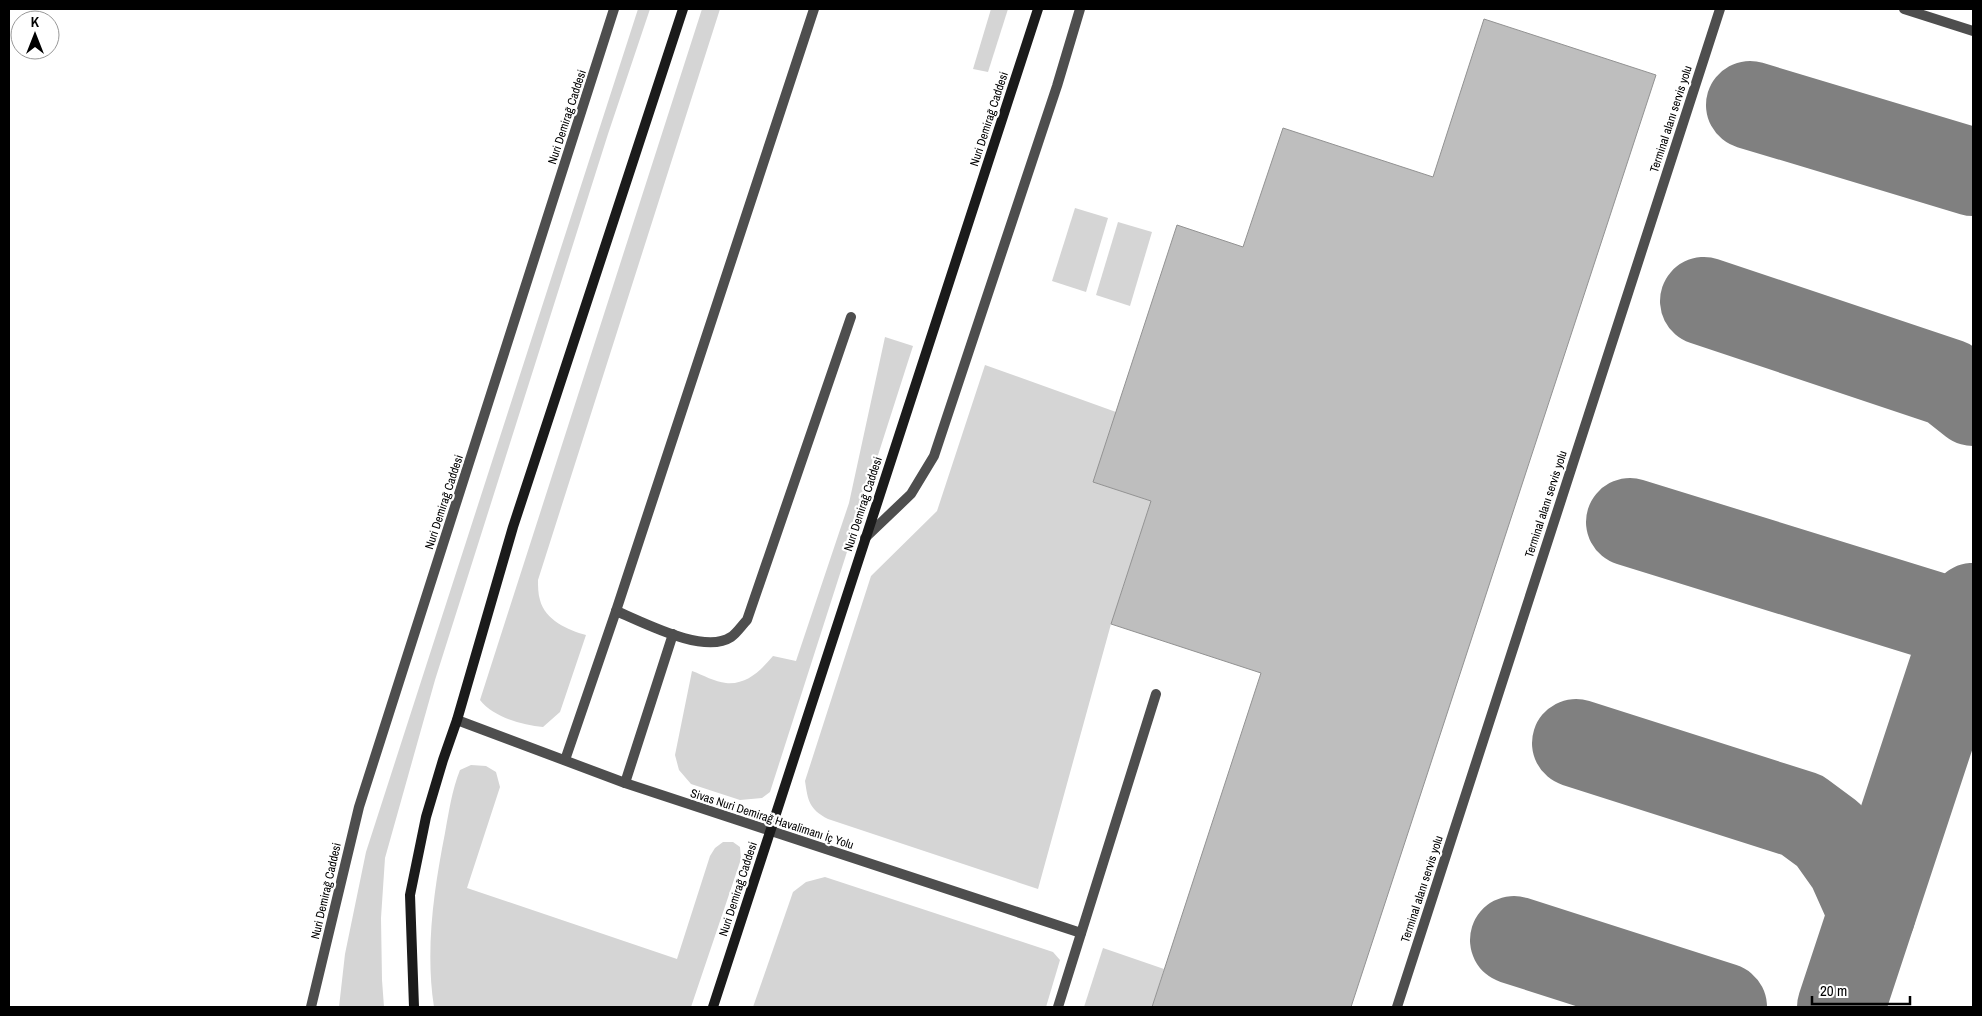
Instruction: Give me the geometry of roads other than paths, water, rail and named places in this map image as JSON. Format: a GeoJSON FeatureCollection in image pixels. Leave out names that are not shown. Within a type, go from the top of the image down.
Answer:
{"type":"FeatureCollection","features":[{"type":"Feature","properties":{"kind":"main road"},"geometry":{"type":"LineString","coordinates":[[414,1007],[410,895],[426,817],[457,720],[513,527],[683,9]]}},
{"type":"Feature","properties":{"kind":"main road","name":"Nuri Demirağ Caddesi"},"geometry":{"type":"LineString","coordinates":[[713,1007],[864,538],[1038,9]]}},
{"type":"Feature","properties":{"kind":"lane","name":"Nuri Demirağ Caddesi"},"geometry":{"type":"LineString","coordinates":[[311,1007],[359,807],[614,9]]}},
{"type":"Feature","properties":{"kind":"lane"},"geometry":{"type":"LineString","coordinates":[[565,760],[616,612],[814,9]]}},
{"type":"Feature","properties":{"kind":"lane"},"geometry":{"type":"LineString","coordinates":[[864,538],[911,494],[934,456],[1057,86],[1080,9]]}},
{"type":"Feature","properties":{"kind":"lane","name":"Terminal alanı servis yolu"},"geometry":{"type":"LineString","coordinates":[[1397,1007],[1720,9]]}},
{"type":"Feature","properties":{"kind":"lane"},"geometry":{"type":"LineString","coordinates":[[1904,9],[1973,31]]}},
{"type":"Feature","properties":{"kind":"lane"},"geometry":{"type":"LineString","coordinates":[[616,612],[697,642],[716,643],[731,637],[747,620],[850,317]]}},
{"type":"Feature","properties":{"kind":"lane"},"geometry":{"type":"LineString","coordinates":[[625,783],[674,634]]}},
{"type":"Feature","properties":{"kind":"lane"},"geometry":{"type":"LineString","coordinates":[[1058,1007],[1156,694]]}},
{"type":"Feature","properties":{"kind":"lane","name":"Sivas Nuri Demirağ Havalimanı İç Yolu"},"geometry":{"type":"LineString","coordinates":[[457,720],[625,783],[1081,933]]}}]}
